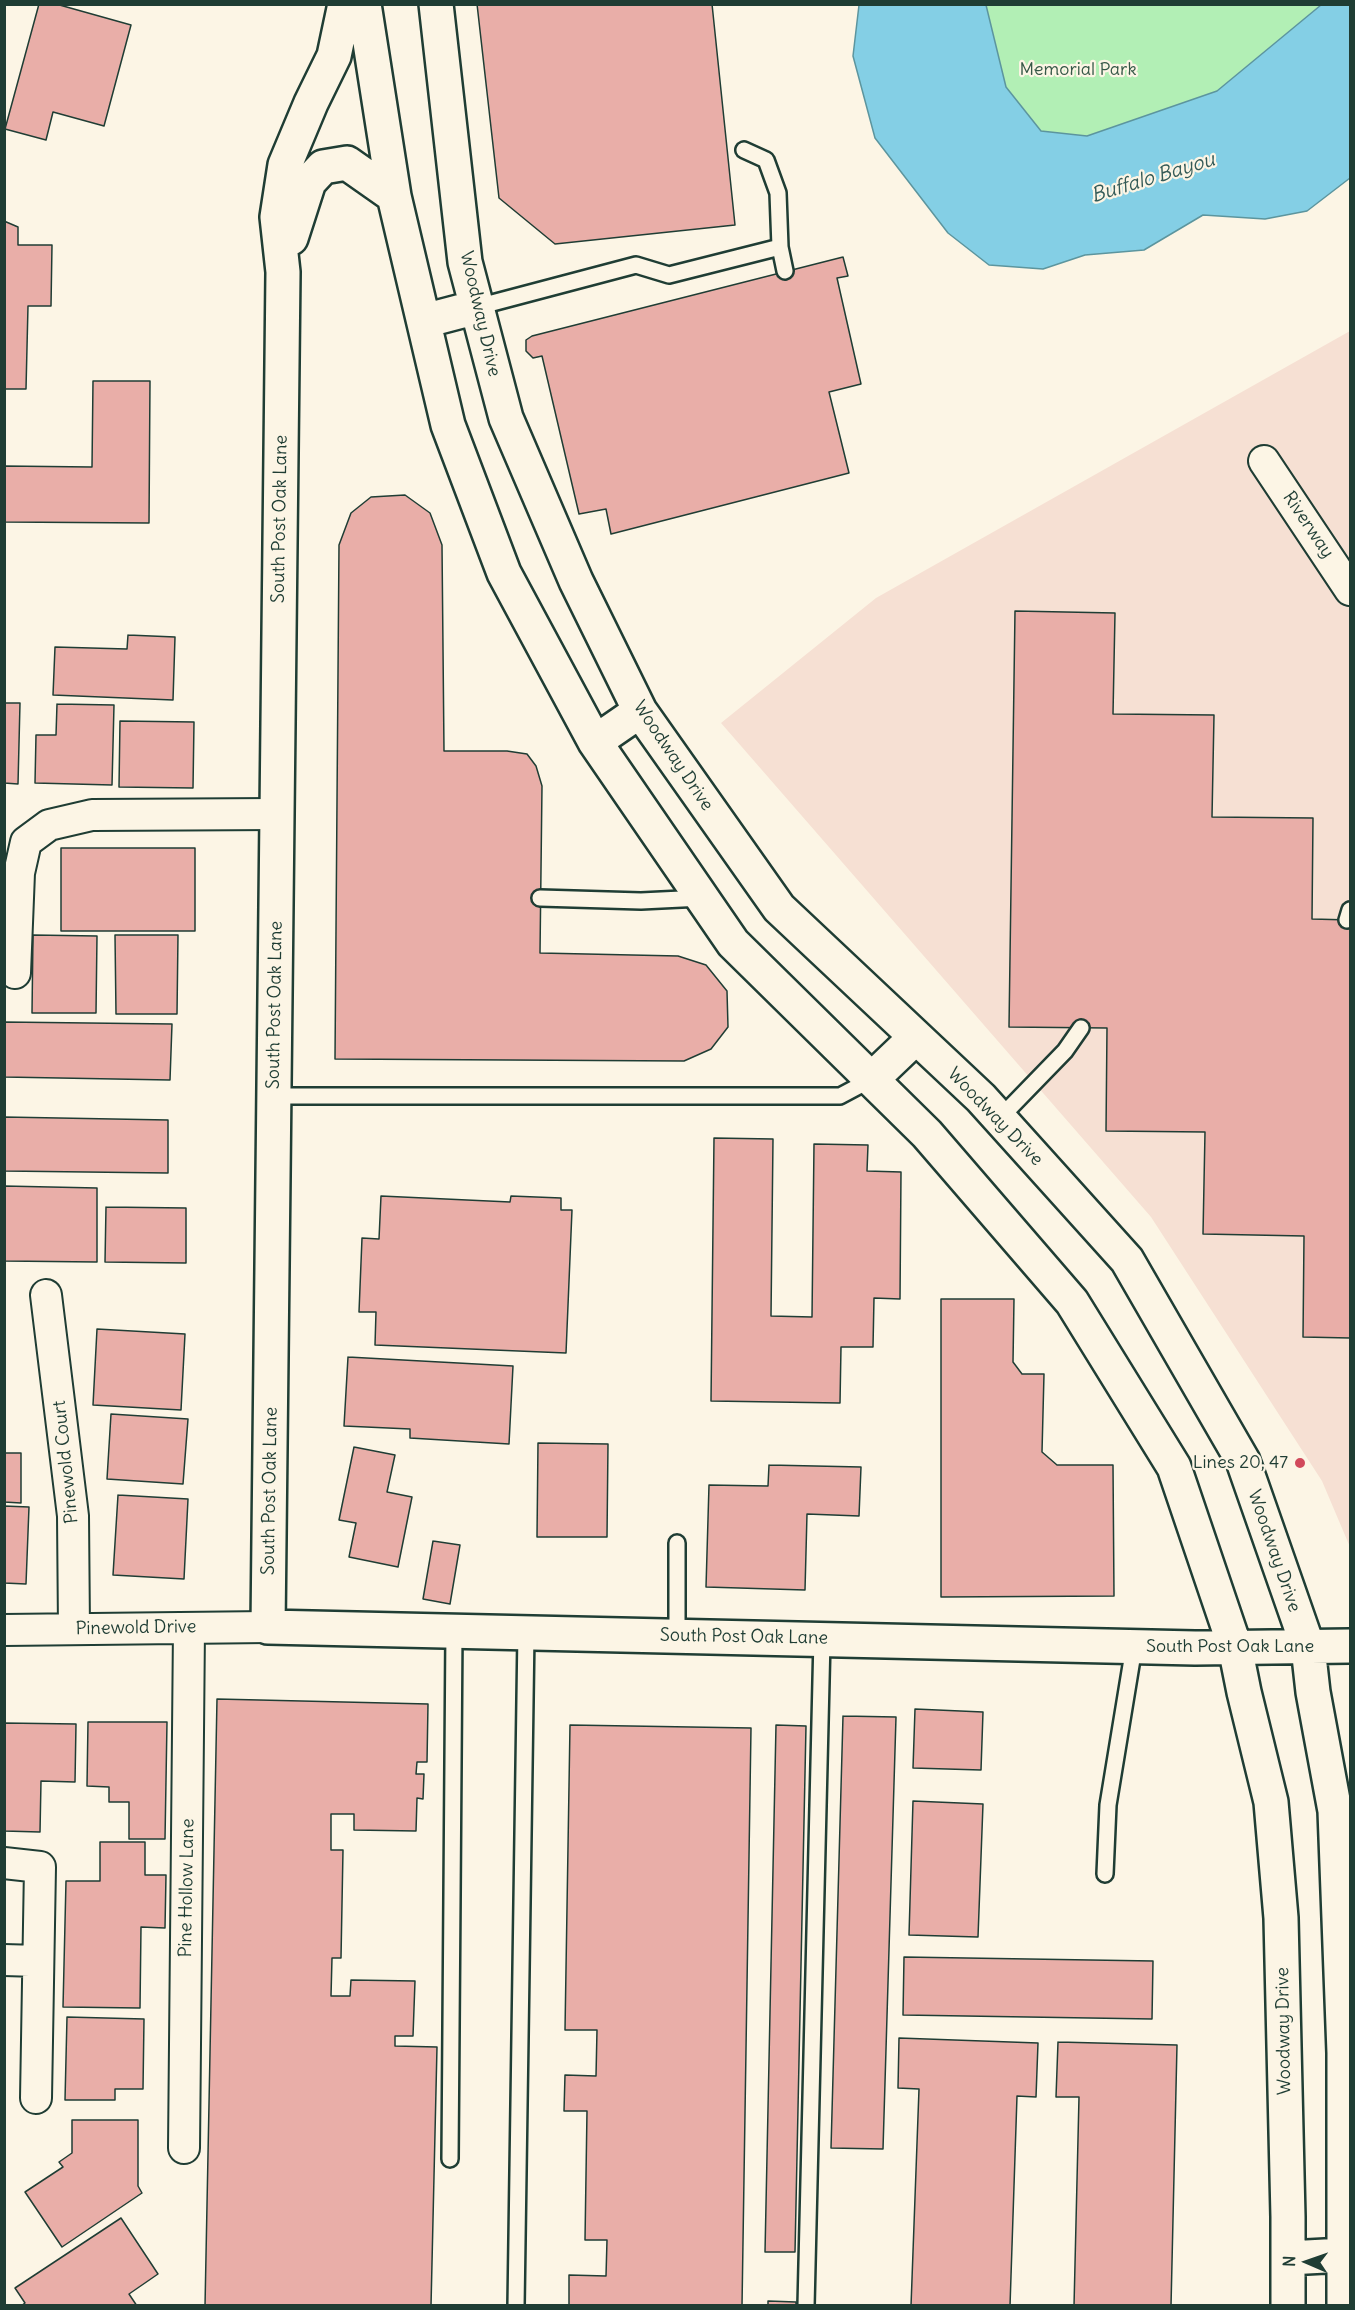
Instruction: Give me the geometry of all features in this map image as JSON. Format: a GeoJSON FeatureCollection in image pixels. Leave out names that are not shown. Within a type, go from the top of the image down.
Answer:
{"type":"FeatureCollection","features":[{"type":"Feature","properties":{"kind":"main road","name":"South Post Oak Lane"},"geometry":{"type":"LineString","coordinates":[[345,4],[334,56],[310,103],[285,165],[278,217],[283,272],[268,1627],[1134,1647],[1350,1646]]}},
{"type":"Feature","properties":{"kind":"main road","name":"Woodway Drive"},"geometry":{"type":"LineString","coordinates":[[364,4],[394,196],[448,425],[504,573],[595,742],[733,942],[927,1134],[1072,1302],[1174,1467],[1235,1647],[1271,1802],[1281,1918],[1288,2306]]}},
{"type":"Feature","properties":{"kind":"main road","name":"Woodway Drive"},"geometry":{"type":"LineString","coordinates":[[436,4],[465,262],[506,418],[576,580],[640,711],[780,908],[981,1098],[1127,1260],[1243,1461],[1308,1647],[1313,1692],[1335,1811],[1344,2053],[1344,2306]]}},
{"type":"Feature","properties":{"kind":"main road","name":"South Post Oak Lane"},"geometry":{"type":"LineString","coordinates":[[283,272],[296,216],[309,182],[323,166],[347,163],[394,196]]}},
{"type":"Feature","properties":{"kind":"main road"},"geometry":{"type":"LineString","coordinates":[[424,321],[477,307]]}},
{"type":"Feature","properties":{"kind":"main road"},"geometry":{"type":"LineString","coordinates":[[595,742],[640,711]]}},
{"type":"Feature","properties":{"kind":"main road"},"geometry":{"type":"LineString","coordinates":[[872,1079],[916,1037]]}},
{"type":"Feature","properties":{"kind":"main road"},"geometry":{"type":"LineString","coordinates":[[1337,1843],[1350,1802]]}},
{"type":"Feature","properties":{"kind":"main road"},"geometry":{"type":"LineString","coordinates":[[1288,2258],[1344,2255]]}},
{"type":"Feature","properties":{"kind":"street","name":"Riverway"},"geometry":{"type":"LineString","coordinates":[[1264,461],[1350,590]]}},
{"type":"Feature","properties":{"kind":"street"},"geometry":{"type":"LineString","coordinates":[[15,973],[19,873],[26,842],[50,825],[92,815],[277,814]]}},
{"type":"Feature","properties":{"kind":"street","name":"Pinewold Court"},"geometry":{"type":"LineString","coordinates":[[46,1295],[73,1516],[74,1629]]}},
{"type":"Feature","properties":{"kind":"street","name":"Pinewold Drive"},"geometry":{"type":"LineString","coordinates":[[4,1630],[268,1627]]}},
{"type":"Feature","properties":{"kind":"street","name":"Pine Hollow Lane"},"geometry":{"type":"LineString","coordinates":[[184,2148],[189,1628]]}},
{"type":"Feature","properties":{"kind":"street"},"geometry":{"type":"LineString","coordinates":[[4,1863],[40,1867],[36,2098]]}},
{"type":"Feature","properties":{"kind":"street"},"geometry":{"type":"LineString","coordinates":[[4,1960],[38,1961]]}},
{"type":"Feature","properties":{"kind":"lane"},"geometry":{"type":"LineString","coordinates":[[744,150],[766,160],[778,192],[780,246],[785,271]]}},
{"type":"Feature","properties":{"kind":"lane"},"geometry":{"type":"LineString","coordinates":[[477,307],[636,265],[669,275],[780,246]]}},
{"type":"Feature","properties":{"kind":"lane"},"geometry":{"type":"LineString","coordinates":[[540,898],[641,901],[702,897]]}},
{"type":"Feature","properties":{"kind":"lane"},"geometry":{"type":"LineString","coordinates":[[999,1119],[1065,1051],[1082,1028]]}},
{"type":"Feature","properties":{"kind":"lane"},"geometry":{"type":"LineString","coordinates":[[274,1096],[840,1096],[872,1079]]}},
{"type":"Feature","properties":{"kind":"lane"},"geometry":{"type":"LineString","coordinates":[[677,1543],[677,1636]]}},
{"type":"Feature","properties":{"kind":"lane"},"geometry":{"type":"LineString","coordinates":[[450,2159],[454,1630]]}},
{"type":"Feature","properties":{"kind":"lane"},"geometry":{"type":"LineString","coordinates":[[516,2306],[526,1632]]}},
{"type":"Feature","properties":{"kind":"lane"},"geometry":{"type":"LineString","coordinates":[[806,2306],[822,1639]]}},
{"type":"Feature","properties":{"kind":"lane"},"geometry":{"type":"LineString","coordinates":[[1105,1874],[1108,1804],[1134,1647]]}},
{"type":"Feature","properties":{"kind":"shaded area"},"geometry":{"type":"Polygon","coordinates":[[[1350,331],[1350,1547],[1322,1481],[1151,1217],[721,723],[876,598],[1350,331]]]}},
{"type":"Feature","properties":{"kind":"green space","name":"Memorial Park"},"geometry":{"type":"Polygon","coordinates":[[[986,4],[1321,5],[1217,91],[1087,136],[1041,131],[1006,87],[986,4]]]}},
{"type":"Feature","properties":{"kind":"water","name":"Buffalo Bayou"},"geometry":{"type":"Polygon","coordinates":[[[859,5],[986,5],[1006,87],[1041,131],[1087,136],[1217,91],[1321,5],[1350,5],[1350,178],[1307,211],[1265,219],[1203,215],[1144,250],[1085,255],[1043,269],[989,265],[948,233],[875,138],[853,56],[859,5]]]}},
{"type":"Feature","properties":{"kind":"building"},"geometry":{"type":"Polygon","coordinates":[[[39,4],[56,4],[131,25],[104,126],[53,112],[46,140],[5,129],[39,4]]]}},
{"type":"Feature","properties":{"kind":"building"},"geometry":{"type":"Polygon","coordinates":[[[477,4],[712,4],[735,225],[555,244],[499,198],[477,4]]]}},
{"type":"Feature","properties":{"kind":"building"},"geometry":{"type":"Polygon","coordinates":[[[4,221],[18,227],[18,245],[52,245],[51,306],[28,306],[26,389],[4,389],[4,221]]]}},
{"type":"Feature","properties":{"kind":"building"},"geometry":{"type":"Polygon","coordinates":[[[843,257],[848,276],[837,278],[861,384],[829,392],[849,473],[611,534],[606,509],[579,514],[542,356],[533,358],[526,351],[526,340],[532,336],[843,257]]]}},
{"type":"Feature","properties":{"kind":"building"},"geometry":{"type":"Polygon","coordinates":[[[93,381],[150,381],[149,523],[4,522],[4,466],[92,467],[93,381]]]}},
{"type":"Feature","properties":{"kind":"building"},"geometry":{"type":"Polygon","coordinates":[[[405,495],[430,513],[442,545],[444,751],[507,751],[527,754],[536,766],[542,786],[540,953],[678,956],[706,965],[727,991],[728,1027],[711,1049],[684,1061],[335,1059],[339,545],[351,513],[371,497],[405,495]]]}},
{"type":"Feature","properties":{"kind":"building"},"geometry":{"type":"Polygon","coordinates":[[[1015,611],[1115,613],[1113,714],[1214,715],[1212,817],[1313,818],[1312,919],[1350,920],[1350,1338],[1303,1337],[1304,1236],[1203,1234],[1205,1132],[1106,1131],[1107,1028],[1009,1027],[1015,611]]]}},
{"type":"Feature","properties":{"kind":"building"},"geometry":{"type":"Polygon","coordinates":[[[128,635],[175,637],[173,700],[53,695],[55,647],[127,649],[128,635]]]}},
{"type":"Feature","properties":{"kind":"building"},"geometry":{"type":"Polygon","coordinates":[[[4,703],[20,703],[18,784],[4,783],[4,703]]]}},
{"type":"Feature","properties":{"kind":"building"},"geometry":{"type":"Polygon","coordinates":[[[57,704],[114,705],[112,785],[35,783],[36,735],[56,735],[57,704]]]}},
{"type":"Feature","properties":{"kind":"building"},"geometry":{"type":"Polygon","coordinates":[[[120,721],[194,722],[193,788],[119,787],[120,721]]]}},
{"type":"Feature","properties":{"kind":"building"},"geometry":{"type":"Polygon","coordinates":[[[61,848],[195,848],[195,931],[61,931],[61,848]]]}},
{"type":"Feature","properties":{"kind":"building"},"geometry":{"type":"Polygon","coordinates":[[[33,935],[97,936],[96,1013],[32,1013],[33,935]]]}},
{"type":"Feature","properties":{"kind":"building"},"geometry":{"type":"Polygon","coordinates":[[[115,935],[178,935],[177,1014],[116,1014],[115,935]]]}},
{"type":"Feature","properties":{"kind":"building"},"geometry":{"type":"Polygon","coordinates":[[[4,1022],[172,1024],[170,1080],[4,1077],[4,1022]]]}},
{"type":"Feature","properties":{"kind":"building"},"geometry":{"type":"Polygon","coordinates":[[[4,1117],[168,1120],[168,1173],[4,1171],[4,1117]]]}},
{"type":"Feature","properties":{"kind":"building"},"geometry":{"type":"Polygon","coordinates":[[[714,1138],[773,1139],[771,1316],[812,1317],[814,1144],[868,1145],[867,1171],[901,1172],[900,1299],[874,1298],[873,1347],[841,1347],[840,1403],[711,1401],[714,1138]]]}},
{"type":"Feature","properties":{"kind":"building"},"geometry":{"type":"Polygon","coordinates":[[[4,1186],[97,1188],[97,1262],[4,1261],[4,1186]]]}},
{"type":"Feature","properties":{"kind":"building"},"geometry":{"type":"Polygon","coordinates":[[[381,1196],[510,1202],[511,1196],[561,1198],[561,1210],[572,1210],[566,1353],[375,1345],[376,1312],[359,1312],[362,1238],[379,1239],[381,1196]]]}},
{"type":"Feature","properties":{"kind":"building"},"geometry":{"type":"Polygon","coordinates":[[[106,1207],[186,1208],[186,1263],[105,1262],[106,1207]]]}},
{"type":"Feature","properties":{"kind":"building"},"geometry":{"type":"Polygon","coordinates":[[[941,1299],[1014,1299],[1013,1362],[1022,1374],[1044,1374],[1042,1452],[1057,1465],[1113,1465],[1114,1596],[941,1597],[941,1299]]]}},
{"type":"Feature","properties":{"kind":"building"},"geometry":{"type":"Polygon","coordinates":[[[97,1329],[185,1334],[181,1410],[93,1405],[97,1329]]]}},
{"type":"Feature","properties":{"kind":"building"},"geometry":{"type":"Polygon","coordinates":[[[348,1357],[513,1366],[509,1444],[410,1438],[410,1429],[344,1426],[348,1357]]]}},
{"type":"Feature","properties":{"kind":"building"},"geometry":{"type":"Polygon","coordinates":[[[111,1414],[188,1419],[183,1484],[107,1479],[111,1414]]]}},
{"type":"Feature","properties":{"kind":"building"},"geometry":{"type":"Polygon","coordinates":[[[538,1443],[608,1444],[607,1537],[537,1537],[538,1443]]]}},
{"type":"Feature","properties":{"kind":"building"},"geometry":{"type":"Polygon","coordinates":[[[354,1447],[395,1455],[387,1492],[412,1497],[398,1567],[349,1557],[356,1523],[339,1520],[354,1447]]]}},
{"type":"Feature","properties":{"kind":"building"},"geometry":{"type":"Polygon","coordinates":[[[4,1453],[21,1453],[21,1503],[4,1502],[4,1453]]]}},
{"type":"Feature","properties":{"kind":"building"},"geometry":{"type":"Polygon","coordinates":[[[769,1465],[861,1467],[859,1516],[807,1514],[805,1590],[706,1587],[709,1485],[768,1486],[769,1465]]]}},
{"type":"Feature","properties":{"kind":"building"},"geometry":{"type":"Polygon","coordinates":[[[118,1495],[188,1499],[184,1579],[113,1575],[118,1495]]]}},
{"type":"Feature","properties":{"kind":"building"},"geometry":{"type":"Polygon","coordinates":[[[4,1506],[29,1507],[26,1584],[4,1583],[4,1506]]]}},
{"type":"Feature","properties":{"kind":"building"},"geometry":{"type":"Polygon","coordinates":[[[433,1541],[460,1545],[450,1604],[423,1599],[433,1541]]]}},
{"type":"Feature","properties":{"kind":"building"},"geometry":{"type":"Polygon","coordinates":[[[217,1699],[428,1704],[427,1762],[417,1762],[416,1774],[424,1774],[423,1799],[417,1798],[416,1831],[354,1830],[354,1814],[331,1814],[331,1850],[343,1850],[341,1958],[332,1958],[331,1996],[350,1996],[351,1980],[415,1981],[413,2036],[395,2036],[395,2046],[437,2047],[431,2306],[205,2306],[217,1699]]]}},
{"type":"Feature","properties":{"kind":"building"},"geometry":{"type":"Polygon","coordinates":[[[915,1709],[983,1712],[981,1770],[913,1768],[915,1709]]]}},
{"type":"Feature","properties":{"kind":"building"},"geometry":{"type":"Polygon","coordinates":[[[843,1716],[896,1717],[883,2149],[831,2148],[843,1716]]]}},
{"type":"Feature","properties":{"kind":"building"},"geometry":{"type":"Polygon","coordinates":[[[88,1722],[167,1722],[165,1839],[129,1839],[129,1802],[109,1802],[109,1787],[87,1786],[88,1722]]]}},
{"type":"Feature","properties":{"kind":"building"},"geometry":{"type":"Polygon","coordinates":[[[4,1723],[76,1724],[75,1782],[41,1781],[40,1832],[4,1831],[4,1723]]]}},
{"type":"Feature","properties":{"kind":"building"},"geometry":{"type":"Polygon","coordinates":[[[570,1725],[751,1728],[742,2306],[569,2306],[569,2275],[606,2276],[607,2240],[585,2240],[587,2111],[564,2111],[565,2075],[596,2076],[597,2030],[565,2030],[570,1725]]]}},
{"type":"Feature","properties":{"kind":"building"},"geometry":{"type":"Polygon","coordinates":[[[776,1725],[806,1726],[795,2252],[765,2252],[776,1725]]]}},
{"type":"Feature","properties":{"kind":"building"},"geometry":{"type":"Polygon","coordinates":[[[913,1801],[983,1804],[978,1937],[909,1935],[913,1801]]]}},
{"type":"Feature","properties":{"kind":"building"},"geometry":{"type":"Polygon","coordinates":[[[100,1842],[145,1842],[145,1875],[166,1875],[165,1928],[141,1927],[140,2008],[63,2007],[66,1881],[100,1881],[100,1842]]]}},
{"type":"Feature","properties":{"kind":"building"},"geometry":{"type":"Polygon","coordinates":[[[904,1957],[1153,1961],[1152,2019],[903,2015],[904,1957]]]}},
{"type":"Feature","properties":{"kind":"building"},"geometry":{"type":"Polygon","coordinates":[[[67,2017],[144,2019],[143,2089],[115,2089],[115,2100],[65,2100],[67,2017]]]}},
{"type":"Feature","properties":{"kind":"building"},"geometry":{"type":"Polygon","coordinates":[[[899,2038],[1038,2043],[1036,2097],[1017,2096],[1010,2306],[911,2306],[919,2089],[898,2088],[899,2038]]]}},
{"type":"Feature","properties":{"kind":"building"},"geometry":{"type":"Polygon","coordinates":[[[1058,2042],[1177,2045],[1171,2306],[1074,2306],[1079,2097],[1056,2097],[1058,2042]]]}},
{"type":"Feature","properties":{"kind":"building"},"geometry":{"type":"Polygon","coordinates":[[[72,2120],[138,2120],[138,2186],[142,2193],[62,2247],[25,2192],[63,2167],[59,2162],[72,2153],[72,2120]]]}},
{"type":"Feature","properties":{"kind":"building"},"geometry":{"type":"Polygon","coordinates":[[[121,2218],[158,2274],[129,2294],[137,2306],[21,2306],[25,2303],[15,2288],[121,2218]]]}},
{"type":"Feature","properties":{"kind":"building"},"geometry":{"type":"Polygon","coordinates":[[[768,2301],[796,2302],[796,2306],[768,2306],[768,2301]]]}},
{"type":"Feature","properties":{"kind":"place","name":"Lines 20, 47"},"geometry":{"type":"Point","coordinates":[1300,1463]}}]}
